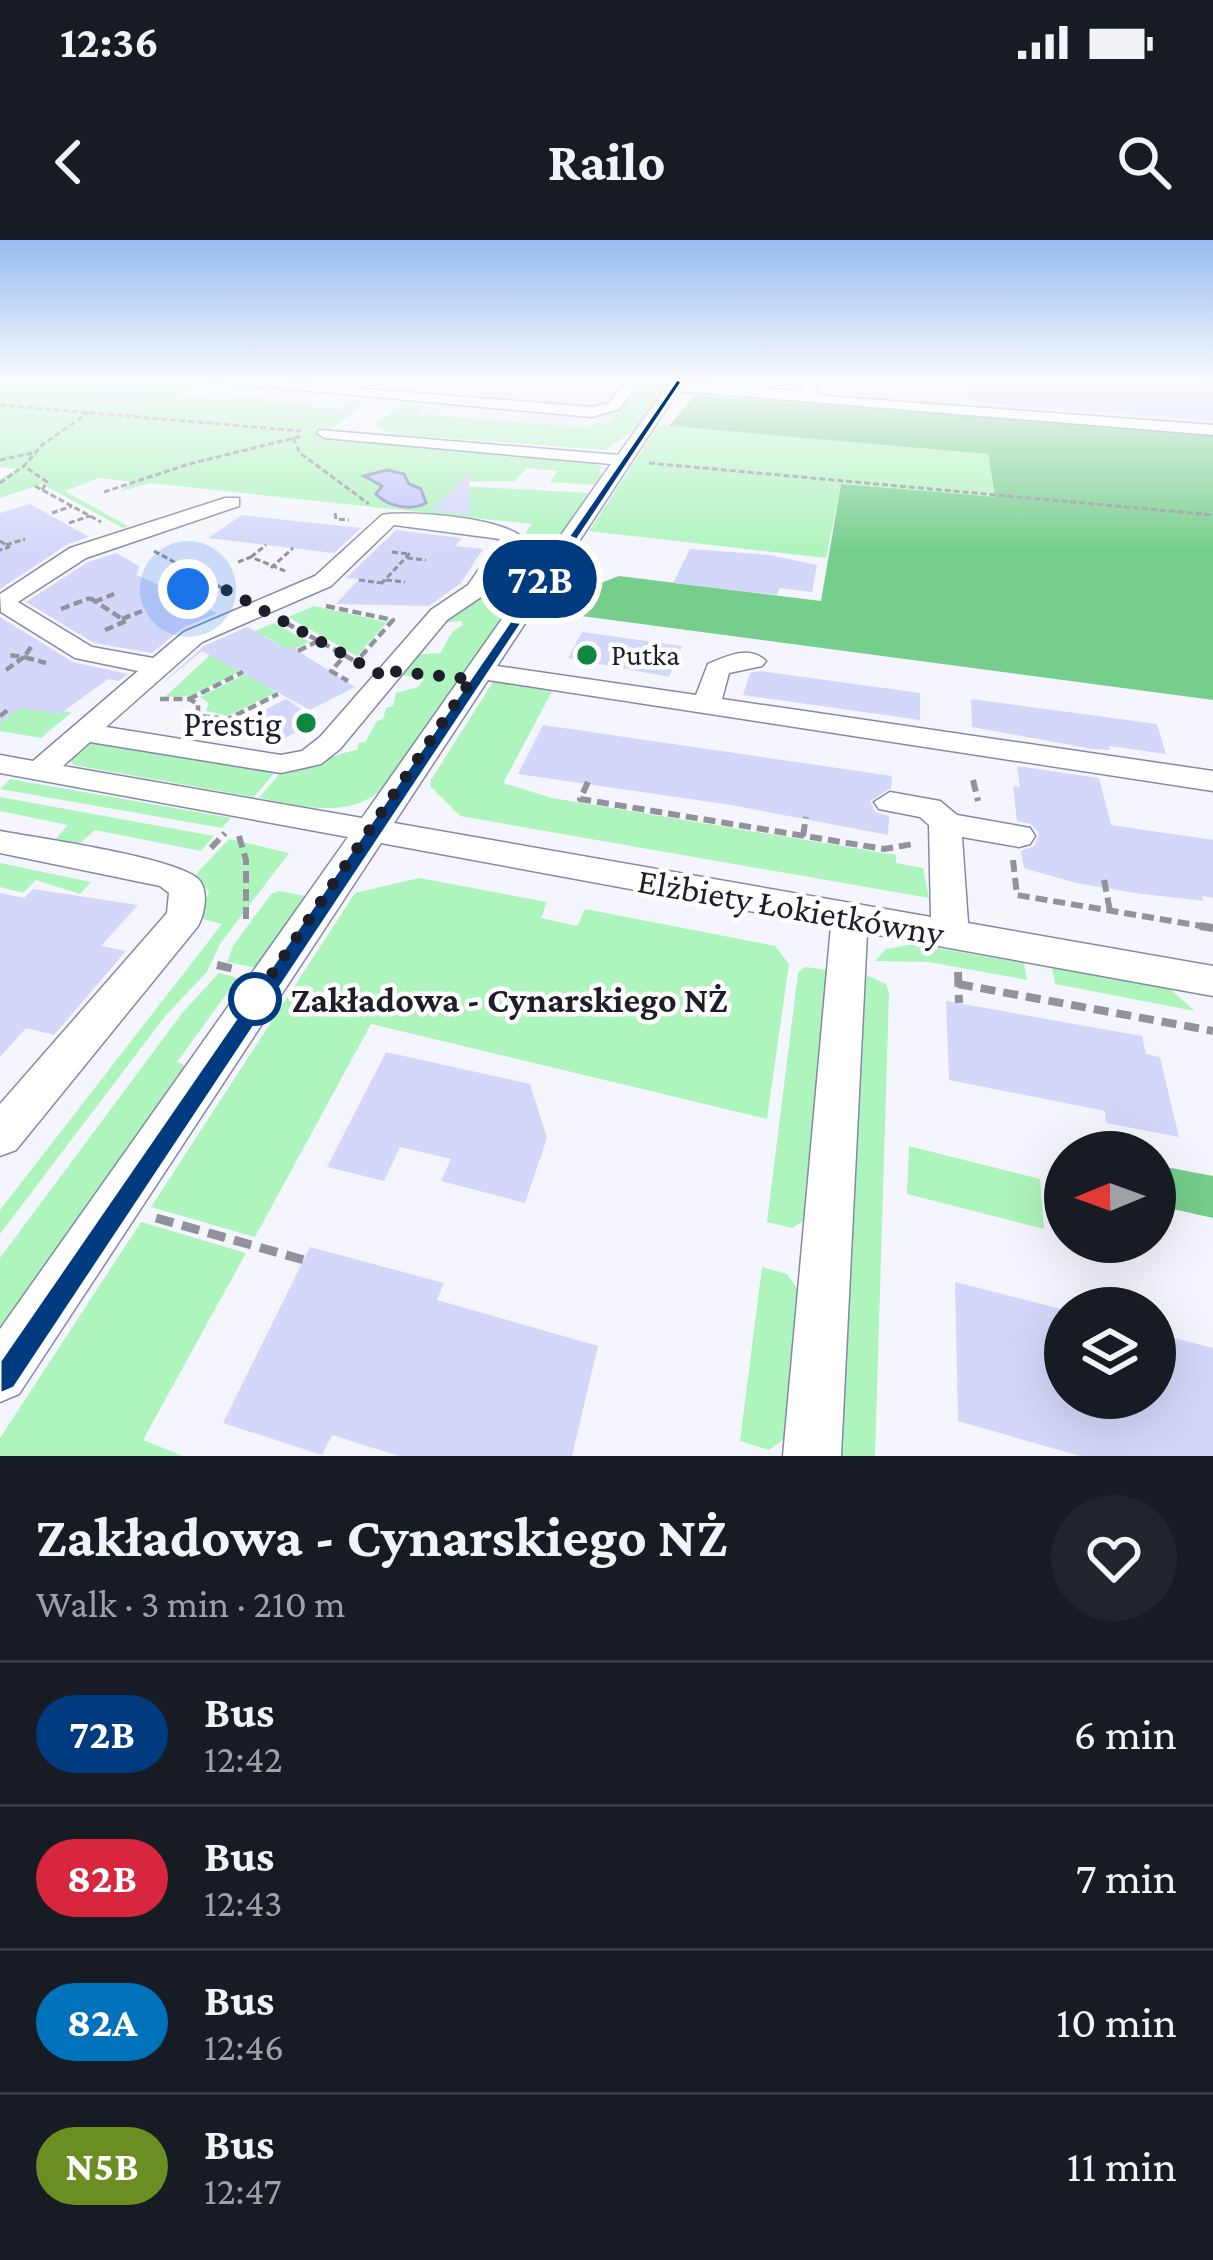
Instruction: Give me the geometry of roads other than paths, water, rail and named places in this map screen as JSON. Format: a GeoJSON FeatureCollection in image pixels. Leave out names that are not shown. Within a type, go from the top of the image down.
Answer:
{"type":"FeatureCollection","features":[{"type":"Feature","properties":{"kind":"street"},"geometry":{"type":"LineString","coordinates":[[484,439],[621,460]]}},
{"type":"Feature","properties":{"kind":"street"},"geometry":{"type":"LineString","coordinates":[[0,1375],[636,439]]}},
{"type":"Feature","properties":{"kind":"street"},"geometry":{"type":"LineString","coordinates":[[165,676],[84,653],[4,602],[79,553],[232,502]]}},
{"type":"Feature","properties":{"kind":"street"},"geometry":{"type":"LineString","coordinates":[[39,771],[82,732],[126,694],[165,676],[193,637],[323,581],[389,519],[511,535],[511,542],[476,590],[439,615],[311,758],[281,764],[82,732]]}},
{"type":"Feature","properties":{"kind":"street"},"geometry":{"type":"LineString","coordinates":[[706,706],[718,669],[740,660],[753,661]]}},
{"type":"Feature","properties":{"kind":"street"},"geometry":{"type":"LineString","coordinates":[[477,671],[1213,781]]}},
{"type":"Feature","properties":{"kind":"street","name":"Elżbiety Łokietkówny"},"geometry":{"type":"LineString","coordinates":[[0,764],[1213,981]]}},
{"type":"Feature","properties":{"kind":"street"},"geometry":{"type":"LineString","coordinates":[[890,802],[929,808],[946,835],[950,934]]}},
{"type":"Feature","properties":{"kind":"street"},"geometry":{"type":"LineString","coordinates":[[946,835],[1019,836]]}},
{"type":"Feature","properties":{"kind":"street"},"geometry":{"type":"LineString","coordinates":[[0,842],[170,876],[187,888],[190,899],[185,917],[0,1136]]}},
{"type":"Feature","properties":{"kind":"street"},"geometry":{"type":"LineString","coordinates":[[812,1456],[850,917]]}},
{"type":"Feature","properties":{"kind":"water"},"geometry":{"type":"Polygon","coordinates":[[[387,470],[404,474],[409,484],[421,489],[426,503],[393,505],[376,494],[382,486],[364,476],[387,470]]]}},
{"type":"Feature","properties":{"kind":"place","name":"Putka"},"geometry":{"type":"Point","coordinates":[587,655]}},
{"type":"Feature","properties":{"kind":"place","name":"Prestig"},"geometry":{"type":"Point","coordinates":[306,723]}},
{"type":"Feature","properties":{"kind":"place","name":"Zakładowa - Cynarskiego NŻ"},"geometry":{"type":"Point","coordinates":[255,999]}}]}
